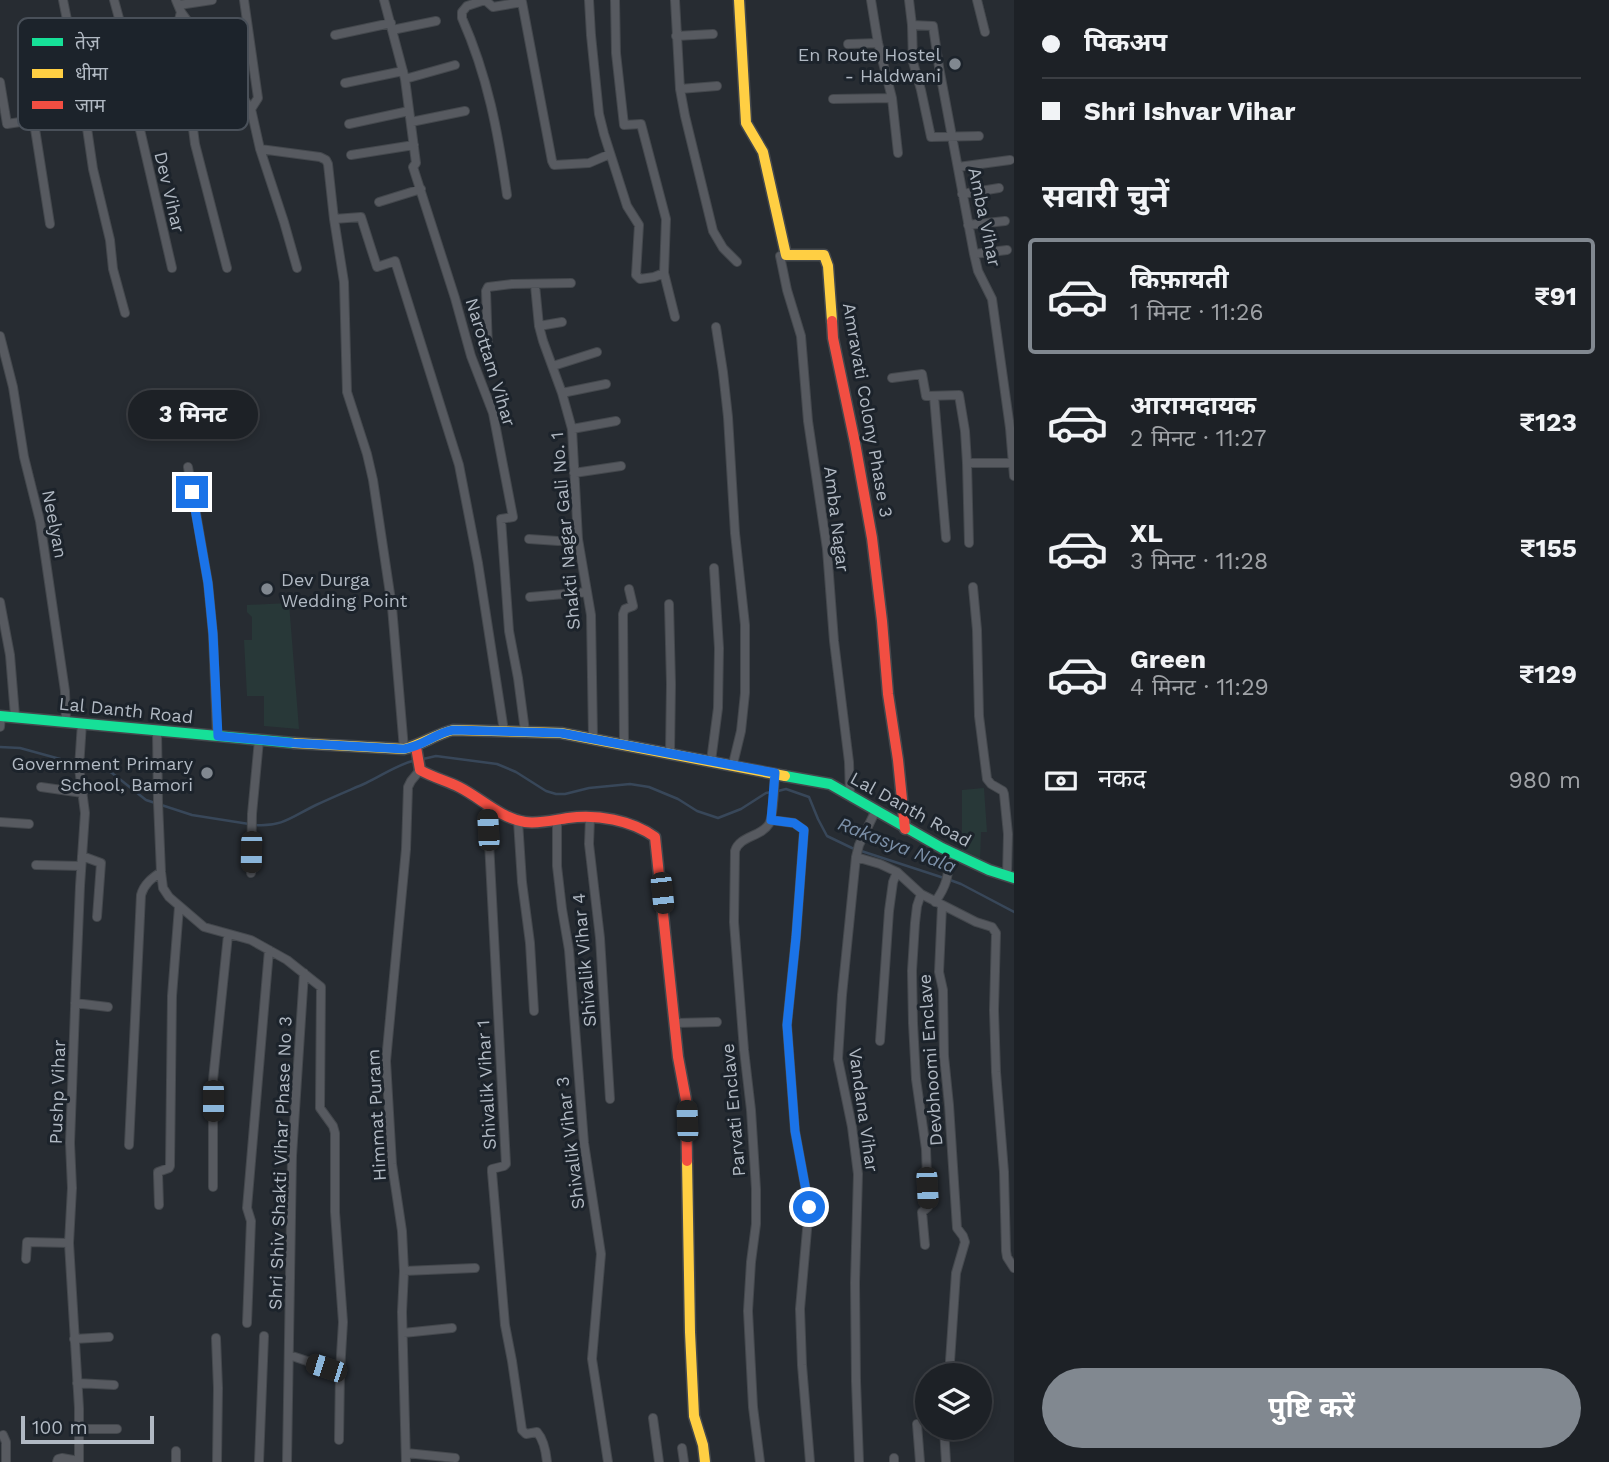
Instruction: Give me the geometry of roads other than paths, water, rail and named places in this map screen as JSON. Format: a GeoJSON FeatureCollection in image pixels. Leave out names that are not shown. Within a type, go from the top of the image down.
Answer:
{"type":"FeatureCollection","features":[{"type":"Feature","properties":{"kind":"street"},"geometry":{"type":"LineString","coordinates":[[63,0],[67,18]]}},
{"type":"Feature","properties":{"kind":"street","name":"Dev Vihar"},"geometry":{"type":"LineString","coordinates":[[114,0],[119,18]]}},
{"type":"Feature","properties":{"kind":"street"},"geometry":{"type":"LineString","coordinates":[[179,6],[212,0]]}},
{"type":"Feature","properties":{"kind":"street"},"geometry":{"type":"LineString","coordinates":[[244,0],[247,18]]}},
{"type":"Feature","properties":{"kind":"street","name":"Narottam Vihar"},"geometry":{"type":"LineString","coordinates":[[384,0],[404,75],[416,163],[413,167],[471,356],[493,413],[513,517],[501,519],[509,631],[525,731]]}},
{"type":"Feature","properties":{"kind":"street"},"geometry":{"type":"LineString","coordinates":[[507,195],[495,115],[484,76],[462,18],[462,12],[467,6],[485,0],[493,7],[522,2],[554,165],[589,163],[610,154]]}},
{"type":"Feature","properties":{"kind":"street"},"geometry":{"type":"LineString","coordinates":[[589,0],[600,114],[627,206],[639,225],[636,275],[640,279],[664,273]]}},
{"type":"Feature","properties":{"kind":"street"},"geometry":{"type":"LineString","coordinates":[[615,0],[616,53],[624,125],[640,124],[666,219],[664,273],[675,317]]}},
{"type":"Feature","properties":{"kind":"street"},"geometry":{"type":"LineString","coordinates":[[675,0],[680,89],[713,231],[723,248],[737,262]]}},
{"type":"Feature","properties":{"kind":"street"},"geometry":{"type":"LineString","coordinates":[[739,0],[746,123],[763,152],[786,255]]}},
{"type":"Feature","properties":{"kind":"street"},"geometry":{"type":"LineString","coordinates":[[871,0],[892,99],[898,153]]}},
{"type":"Feature","properties":{"kind":"street"},"geometry":{"type":"LineString","coordinates":[[909,0],[913,62],[930,137],[979,136]]}},
{"type":"Feature","properties":{"kind":"street"},"geometry":{"type":"LineString","coordinates":[[977,0],[985,32]]}},
{"type":"Feature","properties":{"kind":"street"},"geometry":{"type":"LineString","coordinates":[[335,35],[436,21]]}},
{"type":"Feature","properties":{"kind":"street","name":"Amba Vihar"},"geometry":{"type":"LineString","coordinates":[[912,25],[933,26],[974,254],[978,271],[992,299],[1014,476]]}},
{"type":"Feature","properties":{"kind":"street"},"geometry":{"type":"LineString","coordinates":[[248,28],[258,98],[251,109]]}},
{"type":"Feature","properties":{"kind":"street"},"geometry":{"type":"LineString","coordinates":[[677,36],[713,34]]}},
{"type":"Feature","properties":{"kind":"street"},"geometry":{"type":"LineString","coordinates":[[848,44],[878,43]]}},
{"type":"Feature","properties":{"kind":"street"},"geometry":{"type":"LineString","coordinates":[[345,83],[455,65]]}},
{"type":"Feature","properties":{"kind":"street"},"geometry":{"type":"LineString","coordinates":[[0,82],[7,124],[18,122]]}},
{"type":"Feature","properties":{"kind":"street"},"geometry":{"type":"LineString","coordinates":[[680,89],[717,86]]}},
{"type":"Feature","properties":{"kind":"street"},"geometry":{"type":"LineString","coordinates":[[833,99],[892,99]]}},
{"type":"Feature","properties":{"kind":"street"},"geometry":{"type":"LineString","coordinates":[[248,105],[296,268]]}},
{"type":"Feature","properties":{"kind":"street"},"geometry":{"type":"LineString","coordinates":[[349,124],[409,111]]}},
{"type":"Feature","properties":{"kind":"street"},"geometry":{"type":"LineString","coordinates":[[411,122],[465,111]]}},
{"type":"Feature","properties":{"kind":"street"},"geometry":{"type":"LineString","coordinates":[[35,130],[50,224]]}},
{"type":"Feature","properties":{"kind":"street"},"geometry":{"type":"LineString","coordinates":[[87,130],[93,169],[110,240],[113,269],[125,313]]}},
{"type":"Feature","properties":{"kind":"street","name":"Dev Vihar"},"geometry":{"type":"LineString","coordinates":[[140,130],[172,268]]}},
{"type":"Feature","properties":{"kind":"street"},"geometry":{"type":"LineString","coordinates":[[193,130],[227,268]]}},
{"type":"Feature","properties":{"kind":"street"},"geometry":{"type":"LineString","coordinates":[[351,155],[414,145]]}},
{"type":"Feature","properties":{"kind":"street"},"geometry":{"type":"LineString","coordinates":[[260,149],[320,158],[328,164],[344,282],[347,392],[373,480],[415,757],[518,821],[528,823],[590,818],[624,822],[649,831],[655,837],[678,1057],[686,1100],[694,1416],[705,1462]]}},
{"type":"Feature","properties":{"kind":"street"},"geometry":{"type":"LineString","coordinates":[[958,167],[1010,160]]}},
{"type":"Feature","properties":{"kind":"street"},"geometry":{"type":"LineString","coordinates":[[962,194],[999,188]]}},
{"type":"Feature","properties":{"kind":"street"},"geometry":{"type":"LineString","coordinates":[[379,202],[421,189]]}},
{"type":"Feature","properties":{"kind":"street"},"geometry":{"type":"LineString","coordinates":[[334,219],[362,217],[377,267],[395,261],[459,465],[478,563],[504,731]]}},
{"type":"Feature","properties":{"kind":"street"},"geometry":{"type":"LineString","coordinates":[[968,225],[1004,220]]}},
{"type":"Feature","properties":{"kind":"street"},"geometry":{"type":"LineString","coordinates":[[974,254],[1007,250]]}},
{"type":"Feature","properties":{"kind":"street","name":"Amba Nagar"},"geometry":{"type":"LineString","coordinates":[[786,255],[780,256],[801,336],[808,421],[827,549],[850,795]]}},
{"type":"Feature","properties":{"kind":"street","name":"Amravati Colony Phase 3"},"geometry":{"type":"LineString","coordinates":[[786,255],[824,255],[828,266],[833,338],[872,538],[905,829]]}},
{"type":"Feature","properties":{"kind":"street"},"geometry":{"type":"LineString","coordinates":[[488,350],[488,287],[571,283]]}},
{"type":"Feature","properties":{"kind":"street","name":"Shakti Nagar Gali No. 1"},"geometry":{"type":"LineString","coordinates":[[535,285],[544,348],[562,393],[572,429],[578,539],[590,615],[593,738]]}},
{"type":"Feature","properties":{"kind":"street"},"geometry":{"type":"LineString","coordinates":[[539,326],[562,322]]}},
{"type":"Feature","properties":{"kind":"street"},"geometry":{"type":"LineString","coordinates":[[716,327],[728,418],[735,533],[745,625],[746,693],[733,764]]}},
{"type":"Feature","properties":{"kind":"street","name":"Neelyan"},"geometry":{"type":"LineString","coordinates":[[0,336],[13,387],[24,457],[40,521],[65,691],[66,722]]}},
{"type":"Feature","properties":{"kind":"street"},"geometry":{"type":"LineString","coordinates":[[552,366],[597,352]]}},
{"type":"Feature","properties":{"kind":"street"},"geometry":{"type":"LineString","coordinates":[[892,377],[922,374],[926,396],[959,395],[965,431],[969,543]]}},
{"type":"Feature","properties":{"kind":"street"},"geometry":{"type":"LineString","coordinates":[[562,393],[606,383]]}},
{"type":"Feature","properties":{"kind":"street"},"geometry":{"type":"LineString","coordinates":[[934,396],[946,538]]}},
{"type":"Feature","properties":{"kind":"street"},"geometry":{"type":"LineString","coordinates":[[572,429],[616,421]]}},
{"type":"Feature","properties":{"kind":"street"},"geometry":{"type":"LineString","coordinates":[[967,463],[1013,463]]}},
{"type":"Feature","properties":{"kind":"street"},"geometry":{"type":"LineString","coordinates":[[574,473],[621,466]]}},
{"type":"Feature","properties":{"kind":"street"},"geometry":{"type":"LineString","coordinates":[[188,467],[209,596],[218,736]]}},
{"type":"Feature","properties":{"kind":"street"},"geometry":{"type":"LineString","coordinates":[[529,539],[578,539]]}},
{"type":"Feature","properties":{"kind":"street"},"geometry":{"type":"LineString","coordinates":[[712,761],[718,708],[719,660],[715,568]]}},
{"type":"Feature","properties":{"kind":"street"},"geometry":{"type":"LineString","coordinates":[[973,587],[979,716],[987,779],[1004,794],[1010,877]]}},
{"type":"Feature","properties":{"kind":"street"},"geometry":{"type":"LineString","coordinates":[[624,744],[623,614],[625,609],[633,606],[629,589]]}},
{"type":"Feature","properties":{"kind":"street"},"geometry":{"type":"LineString","coordinates":[[530,597],[587,592]]}},
{"type":"Feature","properties":{"kind":"street"},"geometry":{"type":"LineString","coordinates":[[0,602],[10,655],[15,716]]}},
{"type":"Feature","properties":{"kind":"street"},"geometry":{"type":"LineString","coordinates":[[669,604],[670,753]]}},
{"type":"Feature","properties":{"kind":"street","name":"Lal Danth Road"},"geometry":{"type":"LineString","coordinates":[[0,720],[15,716],[415,757],[446,731],[561,733],[733,764],[774,778],[830,784],[950,854],[1010,877]]}},
{"type":"Feature","properties":{"kind":"street","name":"Pushp Vihar"},"geometry":{"type":"LineString","coordinates":[[79,1462],[69,1243],[75,1003],[85,813],[79,768],[82,723]]}},
{"type":"Feature","properties":{"kind":"street"},"geometry":{"type":"LineString","coordinates":[[157,731],[163,888],[179,907],[204,927],[251,940],[287,960],[321,987],[319,1102],[335,1133],[335,1212],[343,1322],[339,1440]]}},
{"type":"Feature","properties":{"kind":"street"},"geometry":{"type":"LineString","coordinates":[[251,873],[252,818],[260,740]]}},
{"type":"Feature","properties":{"kind":"street","name":"Himmat Puram"},"geometry":{"type":"LineString","coordinates":[[406,1458],[402,1333],[404,1270],[402,1231],[392,1164],[386,1060],[406,849],[408,788],[415,757]]}},
{"type":"Feature","properties":{"kind":"street"},"geometry":{"type":"LineString","coordinates":[[774,778],[771,820],[794,823],[804,830],[787,1025],[795,1131],[809,1207],[800,1309],[810,1462]]}},
{"type":"Feature","properties":{"kind":"street"},"geometry":{"type":"LineString","coordinates":[[41,787],[83,793]]}},
{"type":"Feature","properties":{"kind":"street","name":"Shivalik Vihar 1"},"geometry":{"type":"LineString","coordinates":[[487,804],[506,1164],[492,1172],[494,1211],[505,1325],[522,1430],[526,1434],[540,1435],[547,1462]]}},
{"type":"Feature","properties":{"kind":"street","name":"Vandana Vihar"},"geometry":{"type":"LineString","coordinates":[[859,1462],[855,1283],[858,1174],[852,1127],[838,1059],[857,852],[876,810]]}},
{"type":"Feature","properties":{"kind":"street","name":"Shivalik Vihar 4"},"geometry":{"type":"LineString","coordinates":[[590,818],[589,844],[601,950],[610,1099]]}},
{"type":"Feature","properties":{"kind":"street","name":"Shivalik Vihar 3"},"geometry":{"type":"LineString","coordinates":[[557,820],[557,866],[569,950],[583,1129],[601,1254],[592,1359],[608,1462]]}},
{"type":"Feature","properties":{"kind":"street","name":"Parvati Enclave"},"geometry":{"type":"LineString","coordinates":[[760,1462],[753,1407],[748,1311],[756,1224],[756,1189],[734,922],[735,851],[740,842],[762,831],[771,820]]}},
{"type":"Feature","properties":{"kind":"street"},"geometry":{"type":"LineString","coordinates":[[518,821],[534,1012]]}},
{"type":"Feature","properties":{"kind":"street"},"geometry":{"type":"LineString","coordinates":[[0,822],[29,824]]}},
{"type":"Feature","properties":{"kind":"street"},"geometry":{"type":"LineString","coordinates":[[857,852],[897,872],[921,894],[938,904],[992,927],[996,933],[996,1072],[1004,1172],[1006,1251],[1014,1268]]}},
{"type":"Feature","properties":{"kind":"street"},"geometry":{"type":"LineString","coordinates":[[938,904],[949,873],[950,854]]}},
{"type":"Feature","properties":{"kind":"street"},"geometry":{"type":"LineString","coordinates":[[82,856],[101,863],[97,917]]}},
{"type":"Feature","properties":{"kind":"street"},"geometry":{"type":"LineString","coordinates":[[36,865],[82,866]]}},
{"type":"Feature","properties":{"kind":"street"},"geometry":{"type":"LineString","coordinates":[[129,1145],[141,895],[144,887],[161,872]]}},
{"type":"Feature","properties":{"kind":"street"},"geometry":{"type":"LineString","coordinates":[[880,1041],[889,911],[897,872]]}},
{"type":"Feature","properties":{"kind":"street"},"geometry":{"type":"LineString","coordinates":[[921,894],[915,923],[912,971],[916,1079],[926,1149],[928,1207],[922,1212],[925,1245]]}},
{"type":"Feature","properties":{"kind":"street","name":"Devbhoomi Enclave"},"geometry":{"type":"LineString","coordinates":[[938,904],[939,972],[943,990],[944,1056],[957,1228],[965,1242],[956,1273],[950,1363]]}},
{"type":"Feature","properties":{"kind":"street"},"geometry":{"type":"LineString","coordinates":[[159,1205],[158,1172],[170,1166],[172,996],[179,907]]}},
{"type":"Feature","properties":{"kind":"street"},"geometry":{"type":"LineString","coordinates":[[213,1187],[213,1080],[228,935]]}},
{"type":"Feature","properties":{"kind":"street"},"geometry":{"type":"LineString","coordinates":[[247,1323],[251,1221],[247,1208],[270,950]]}},
{"type":"Feature","properties":{"kind":"street","name":"Shri Shiv Shakti Vihar Phase No 3"},"geometry":{"type":"LineString","coordinates":[[287,1462],[292,1156],[304,973]]}},
{"type":"Feature","properties":{"kind":"street"},"geometry":{"type":"LineString","coordinates":[[75,1003],[108,1007]]}},
{"type":"Feature","properties":{"kind":"street"},"geometry":{"type":"LineString","coordinates":[[675,1023],[717,1022]]}},
{"type":"Feature","properties":{"kind":"street"},"geometry":{"type":"LineString","coordinates":[[26,1259],[27,1242],[69,1243]]}},
{"type":"Feature","properties":{"kind":"street"},"geometry":{"type":"LineString","coordinates":[[404,1270],[475,1268]]}},
{"type":"Feature","properties":{"kind":"street"},"geometry":{"type":"LineString","coordinates":[[402,1333],[452,1328]]}},
{"type":"Feature","properties":{"kind":"street"},"geometry":{"type":"LineString","coordinates":[[259,1462],[264,1336]]}},
{"type":"Feature","properties":{"kind":"street"},"geometry":{"type":"LineString","coordinates":[[74,1339],[109,1337]]}},
{"type":"Feature","properties":{"kind":"street"},"geometry":{"type":"LineString","coordinates":[[216,1338],[217,1462]]}},
{"type":"Feature","properties":{"kind":"street"},"geometry":{"type":"LineString","coordinates":[[289,1355],[340,1372]]}},
{"type":"Feature","properties":{"kind":"street"},"geometry":{"type":"LineString","coordinates":[[77,1383],[114,1385]]}},
{"type":"Feature","properties":{"kind":"street"},"geometry":{"type":"LineString","coordinates":[[653,1418],[659,1462]]}},
{"type":"Feature","properties":{"kind":"street"},"geometry":{"type":"LineString","coordinates":[[78,1429],[117,1429]]}},
{"type":"Feature","properties":{"kind":"street"},"geometry":{"type":"LineString","coordinates":[[3,1435],[6,1442],[6,1462]]}},
{"type":"Feature","properties":{"kind":"street"},"geometry":{"type":"LineString","coordinates":[[918,1440],[920,1462]]}},
{"type":"Feature","properties":{"kind":"street"},"geometry":{"type":"LineString","coordinates":[[945,1440],[946,1462]]}},
{"type":"Feature","properties":{"kind":"street"},"geometry":{"type":"LineString","coordinates":[[682,1448],[684,1462]]}},
{"type":"Feature","properties":{"kind":"street"},"geometry":{"type":"LineString","coordinates":[[176,1451],[176,1462]]}},
{"type":"Feature","properties":{"kind":"street"},"geometry":{"type":"LineString","coordinates":[[57,1462],[62,1458],[79,1462]]}},
{"type":"Feature","properties":{"kind":"street"},"geometry":{"type":"LineString","coordinates":[[406,1458],[455,1458]]}},
{"type":"Feature","properties":{"kind":"waterway","name":"Rakasya Nala"},"geometry":{"type":"LineString","coordinates":[[0,747],[20,748],[71,762],[90,762],[112,773],[146,800],[192,815],[249,824]]}},
{"type":"Feature","properties":{"kind":"waterway","name":"Rakasya Nala"},"geometry":{"type":"LineString","coordinates":[[423,759],[436,756],[497,764],[556,794],[630,784],[649,787],[678,799],[697,811],[718,818],[771,792]]}},
{"type":"Feature","properties":{"kind":"waterway","name":"Rakasya Nala"},"geometry":{"type":"LineString","coordinates":[[255,825],[287,820],[416,760]]}},
{"type":"Feature","properties":{"kind":"waterway","name":"Rakasya Nala"},"geometry":{"type":"LineString","coordinates":[[778,791],[786,789],[809,797],[827,836],[852,848],[944,878]]}},
{"type":"Feature","properties":{"kind":"waterway","name":"Rakasya Nala"},"geometry":{"type":"LineString","coordinates":[[950,880],[1014,912]]}},
{"type":"Feature","properties":{"kind":"place","name":"En Route Hostel - Haldwani"},"geometry":{"type":"Point","coordinates":[955,64]}},
{"type":"Feature","properties":{"kind":"place","name":"Dev Durga Wedding Point"},"geometry":{"type":"Point","coordinates":[267,589]}},
{"type":"Feature","properties":{"kind":"place","name":"Government Primary School, Bamori"},"geometry":{"type":"Point","coordinates":[207,773]}}]}
